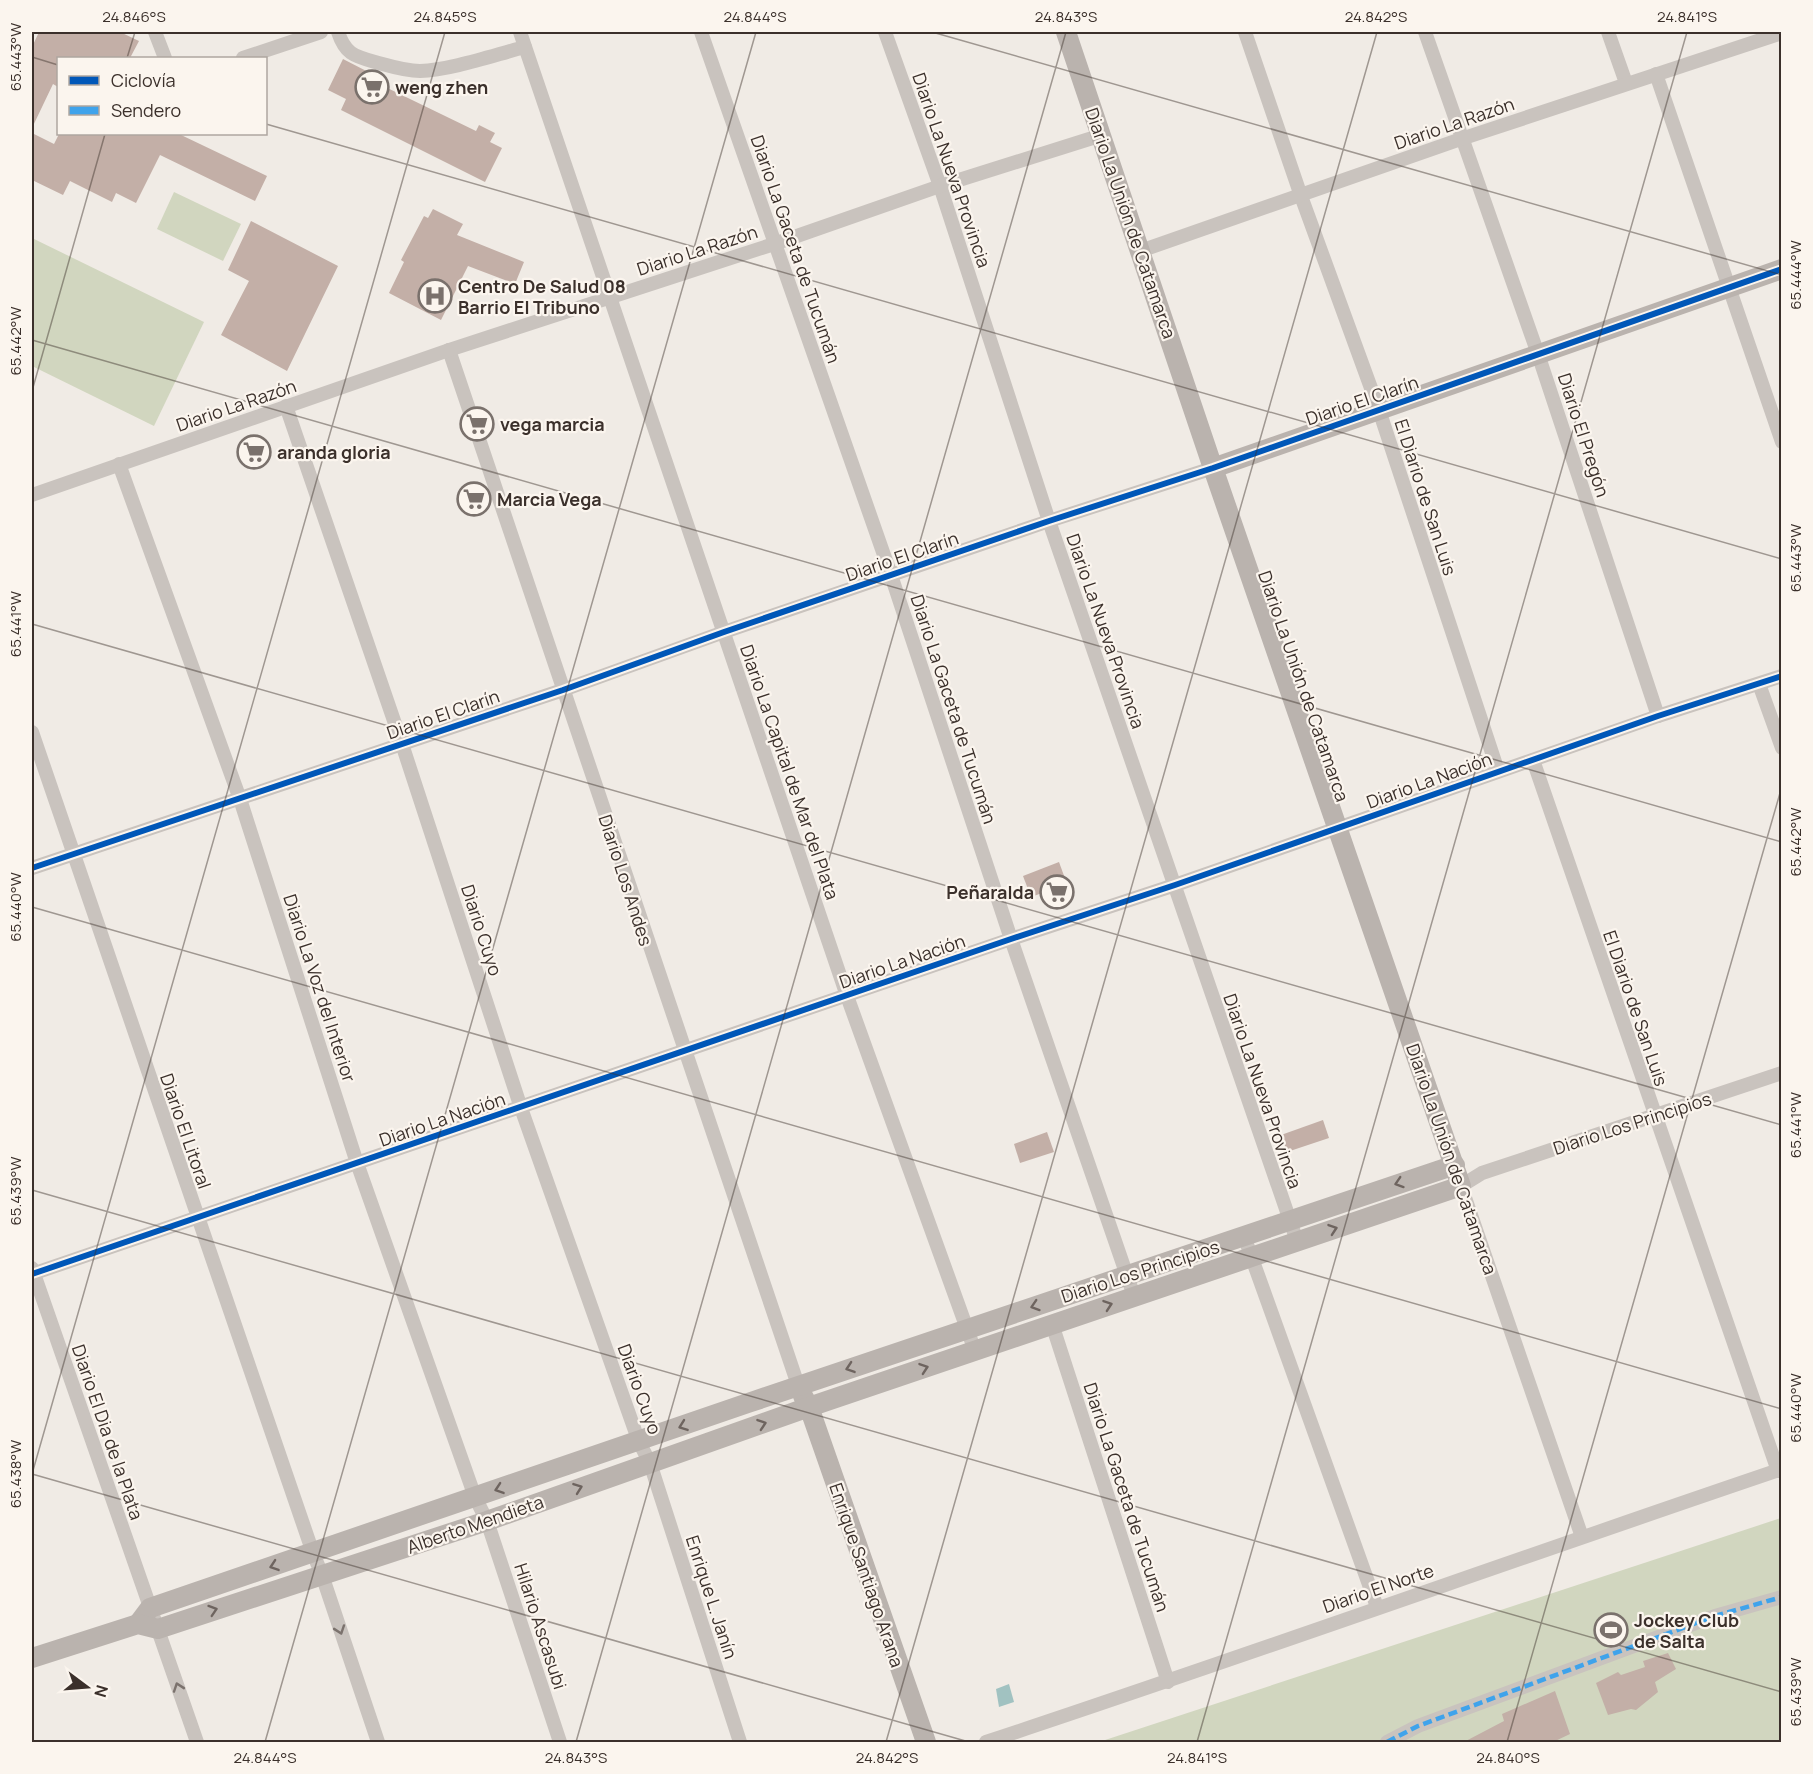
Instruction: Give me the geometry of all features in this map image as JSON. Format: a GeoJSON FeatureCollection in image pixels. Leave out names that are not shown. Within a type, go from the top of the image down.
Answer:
{"type":"FeatureCollection","features":[{"type":"Feature","properties":{"kind":"street"},"geometry":{"type":"LineString","coordinates":[[155,32],[165,57]]}},
{"type":"Feature","properties":{"kind":"street"},"geometry":{"type":"LineString","coordinates":[[246,57],[321,32]]}},
{"type":"Feature","properties":{"kind":"street"},"geometry":{"type":"LineString","coordinates":[[338,32],[343,46],[356,57],[400,69],[422,71],[525,47]]}},
{"type":"Feature","properties":{"kind":"street","name":"Diario La Capital de Mar del Plata"},"geometry":{"type":"LineString","coordinates":[[520,32],[847,996],[975,1351]]}},
{"type":"Feature","properties":{"kind":"street","name":"Diario La Gaceta de Tucumán"},"geometry":{"type":"LineString","coordinates":[[701,32],[891,576],[1011,939],[1134,1296]]}},
{"type":"Feature","properties":{"kind":"street","name":"Diario La Nueva Provincia"},"geometry":{"type":"LineString","coordinates":[[885,32],[940,186],[1050,521],[1297,1241]]}},
{"type":"Feature","properties":{"kind":"street","name":"Diario La Unión de Catamarca"},"geometry":{"type":"LineString","coordinates":[[1066,32],[1213,468],[1582,1537]]}},
{"type":"Feature","properties":{"kind":"street","name":"El Diario de San Luis"},"geometry":{"type":"LineString","coordinates":[[1245,32],[1378,410],[1498,771]]}},
{"type":"Feature","properties":{"kind":"street","name":"Diario El Pregón"},"geometry":{"type":"LineString","coordinates":[[1425,32],[1538,354],[1659,716]]}},
{"type":"Feature","properties":{"kind":"street"},"geometry":{"type":"LineString","coordinates":[[1608,32],[1626,84]]}},
{"type":"Feature","properties":{"kind":"street","name":"Diario La Razón"},"geometry":{"type":"LineString","coordinates":[[1140,251],[1461,140],[1782,33]]}},
{"type":"Feature","properties":{"kind":"street"},"geometry":{"type":"LineString","coordinates":[[1656,74],[1782,442]]}},
{"type":"Feature","properties":{"kind":"street","name":"Diario La Razón"},"geometry":{"type":"LineString","coordinates":[[32,495],[449,350],[774,244],[940,186],[1102,135]]}},
{"type":"Feature","properties":{"kind":"street","name":"Diario El Clarín"},"geometry":{"type":"LineString","coordinates":[[32,868],[563,690],[724,632],[1050,521],[1213,468],[1782,269]]}},
{"type":"Feature","properties":{"kind":"street","name":"Diario Los Andes"},"geometry":{"type":"LineString","coordinates":[[449,350],[684,1052],[798,1385],[809,1407]]}},
{"type":"Feature","properties":{"kind":"street","name":"Diario Cuyo"},"geometry":{"type":"LineString","coordinates":[[286,406],[402,744],[521,1108],[639,1442],[650,1462]]}},
{"type":"Feature","properties":{"kind":"street","name":"Diario La Voz del Interior"},"geometry":{"type":"LineString","coordinates":[[119,464],[240,799],[357,1163],[475,1497],[487,1521]]}},
{"type":"Feature","properties":{"kind":"street","name":"Diario La Nación"},"geometry":{"type":"LineString","coordinates":[[32,1272],[521,1108],[1338,829],[1498,771],[1782,676]]}},
{"type":"Feature","properties":{"kind":"street"},"geometry":{"type":"LineString","coordinates":[[1759,684],[1782,748]]}},
{"type":"Feature","properties":{"kind":"street","name":"Diario El Litoral"},"geometry":{"type":"LineString","coordinates":[[32,732],[378,1743]]}},
{"type":"Feature","properties":{"kind":"street","name":"El Diario de San Luis"},"geometry":{"type":"LineString","coordinates":[[1533,760],[1654,1116],[1780,1470]]}},
{"type":"Feature","properties":{"kind":"street","name":"Diario Los Principios"},"geometry":{"type":"LineString","coordinates":[[809,1407],[1461,1186],[1482,1173],[1782,1073]]}},
{"type":"Feature","properties":{"kind":"street"},"geometry":{"type":"LineString","coordinates":[[1455,1165],[1482,1173]]}},
{"type":"Feature","properties":{"kind":"street","name":"Diario Los Principios"},"geometry":{"type":"LineString","coordinates":[[798,1385],[1455,1165]]}},
{"type":"Feature","properties":{"kind":"street"},"geometry":{"type":"LineString","coordinates":[[1244,1236],[1377,1607]]}},
{"type":"Feature","properties":{"kind":"street","name":"Diario El Dia de la Plata"},"geometry":{"type":"LineString","coordinates":[[32,1272],[197,1743]]}},
{"type":"Feature","properties":{"kind":"street","name":"Diario La Gaceta de Tucumán"},"geometry":{"type":"LineString","coordinates":[[1052,1324],[1168,1682]]}},
{"type":"Feature","properties":{"kind":"street","name":"Alberto Mendieta"},"geometry":{"type":"LineString","coordinates":[[150,1608],[639,1442],[798,1385]]}},
{"type":"Feature","properties":{"kind":"street","name":"Alberto Mendieta"},"geometry":{"type":"LineString","coordinates":[[158,1629],[487,1521],[809,1407]]}},
{"type":"Feature","properties":{"kind":"street","name":"Enrique Santiago Arana"},"geometry":{"type":"LineString","coordinates":[[809,1407],[926,1743]]}},
{"type":"Feature","properties":{"kind":"street","name":"Enrique L. Janín"},"geometry":{"type":"LineString","coordinates":[[650,1462],[740,1743]]}},
{"type":"Feature","properties":{"kind":"street","name":"Diario El Norte"},"geometry":{"type":"LineString","coordinates":[[986,1743],[1780,1470]]}},
{"type":"Feature","properties":{"kind":"street","name":"Hilario Ascasubi"},"geometry":{"type":"LineString","coordinates":[[487,1521],[560,1743]]}},
{"type":"Feature","properties":{"kind":"street"},"geometry":{"type":"LineString","coordinates":[[1389,1742],[1418,1726],[1714,1616],[1782,1597]]}},
{"type":"Feature","properties":{"kind":"street"},"geometry":{"type":"LineString","coordinates":[[138,1624],[150,1608]]}},
{"type":"Feature","properties":{"kind":"street"},"geometry":{"type":"LineString","coordinates":[[32,1658],[138,1624],[158,1629]]}},
{"type":"Feature","properties":{"kind":"green space"},"geometry":{"type":"Polygon","coordinates":[[[174,192],[241,224],[223,261],[157,229],[174,192]]]}},
{"type":"Feature","properties":{"kind":"green space"},"geometry":{"type":"Polygon","coordinates":[[[32,238],[204,322],[154,426],[32,366],[32,238]]]}},
{"type":"Feature","properties":{"kind":"green space","name":"Jockey Club de Salta"},"geometry":{"type":"Polygon","coordinates":[[[1781,1518],[1781,1742],[1099,1742],[1781,1518]]]}},
{"type":"Feature","properties":{"kind":"water"},"geometry":{"type":"Polygon","coordinates":[[[1009,1684],[1014,1702],[999,1707],[996,1689],[1009,1684]]]}},
{"type":"Feature","properties":{"kind":"building"},"geometry":{"type":"Polygon","coordinates":[[[39,32],[120,32],[139,41],[131,57],[57,57],[57,86],[53,84],[32,128],[32,47],[39,32]]]}},
{"type":"Feature","properties":{"kind":"building"},"geometry":{"type":"Polygon","coordinates":[[[343,59],[378,77],[375,82],[476,131],[479,125],[495,133],[490,142],[502,148],[485,182],[341,110],[346,99],[328,90],[343,59]]]}},
{"type":"Feature","properties":{"kind":"building"},"geometry":{"type":"Polygon","coordinates":[[[32,133],[54,144],[58,135],[181,135],[267,176],[255,201],[160,155],[136,203],[116,193],[112,202],[70,181],[63,195],[32,180],[32,133]]]}},
{"type":"Feature","properties":{"kind":"building"},"geometry":{"type":"Polygon","coordinates":[[[433,209],[463,224],[457,235],[524,262],[515,284],[468,266],[441,320],[389,293],[404,262],[401,260],[424,216],[428,218],[433,209]]]}},
{"type":"Feature","properties":{"kind":"building"},"geometry":{"type":"Polygon","coordinates":[[[251,221],[338,266],[287,371],[221,335],[249,281],[228,270],[251,221]]]}},
{"type":"Feature","properties":{"kind":"building"},"geometry":{"type":"Polygon","coordinates":[[[1059,862],[1067,884],[1031,897],[1023,876],[1059,862]]]}},
{"type":"Feature","properties":{"kind":"building"},"geometry":{"type":"Polygon","coordinates":[[[1323,1120],[1329,1138],[1287,1152],[1281,1135],[1323,1120]]]}},
{"type":"Feature","properties":{"kind":"building"},"geometry":{"type":"Polygon","coordinates":[[[1047,1132],[1054,1152],[1020,1163],[1014,1144],[1047,1132]]]}},
{"type":"Feature","properties":{"kind":"building"},"geometry":{"type":"Polygon","coordinates":[[[1668,1653],[1676,1669],[1655,1682],[1658,1692],[1636,1710],[1631,1709],[1608,1715],[1596,1683],[1618,1672],[1621,1675],[1645,1667],[1643,1661],[1668,1653]]]}},
{"type":"Feature","properties":{"kind":"building"},"geometry":{"type":"Polygon","coordinates":[[[1555,1691],[1570,1734],[1551,1743],[1462,1743],[1504,1721],[1502,1714],[1555,1691]]]}},
{"type":"Feature","properties":{"kind":"marked path"},"geometry":{"type":"LineString","coordinates":[[1387,1742],[1418,1726],[1715,1616],[1782,1597]]}},
{"type":"Feature","properties":{"kind":"cycle path"},"geometry":{"type":"LineString","coordinates":[[32,868],[563,690],[724,632],[1049,521],[1213,468],[1782,269]]}},
{"type":"Feature","properties":{"kind":"cycle path"},"geometry":{"type":"LineString","coordinates":[[32,1274],[1175,885],[1658,716],[1782,676]]}},
{"type":"Feature","properties":{"kind":"place","name":"weng zhen"},"geometry":{"type":"Point","coordinates":[372,87]}},
{"type":"Feature","properties":{"kind":"place","name":"Centro De Salud 08 Barrio El Tribuno"},"geometry":{"type":"Point","coordinates":[435,296]}},
{"type":"Feature","properties":{"kind":"place","name":"vega marcia"},"geometry":{"type":"Point","coordinates":[477,424]}},
{"type":"Feature","properties":{"kind":"place","name":"aranda gloria"},"geometry":{"type":"Point","coordinates":[254,452]}},
{"type":"Feature","properties":{"kind":"place","name":"Marcia Vega"},"geometry":{"type":"Point","coordinates":[474,499]}},
{"type":"Feature","properties":{"kind":"place","name":"Peñaralda"},"geometry":{"type":"Point","coordinates":[1057,892]}},
{"type":"Feature","properties":{"kind":"place","name":"Jockey Club de Salta"},"geometry":{"type":"Point","coordinates":[1611,1630]}}]}
